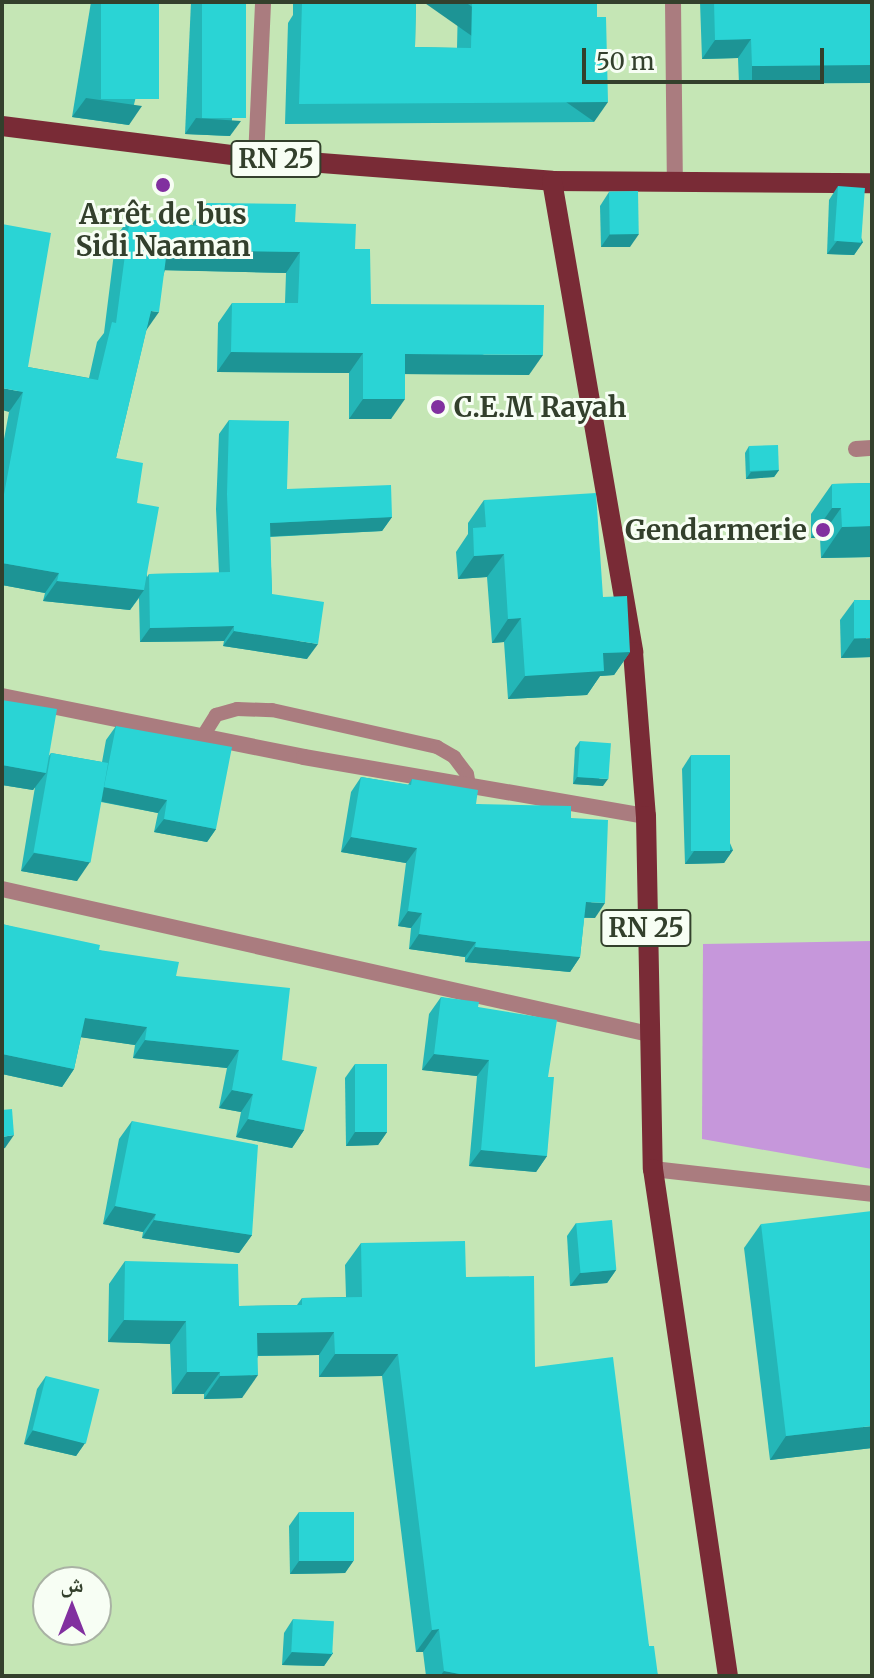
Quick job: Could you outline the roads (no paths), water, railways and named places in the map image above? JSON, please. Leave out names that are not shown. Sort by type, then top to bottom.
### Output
[{"type":"main road","name":"RN 25","points":[[2,126],[256,158],[552,181],[633,652],[646,816],[653,1169],[728,1676]]},
{"type":"main road","points":[[552,181],[872,183]]},
{"type":"street","points":[[256,158],[263,2]]},
{"type":"street","points":[[673,2],[675,183]]},
{"type":"street","points":[[2,696],[203,736],[646,816]]},
{"type":"street","points":[[2,889],[649,1034]]},
{"type":"street","points":[[653,1169],[872,1194]]},
{"type":"lane","points":[[203,736],[216,715],[237,709],[272,710],[437,747],[454,757],[467,774],[469,785]]},
{"type":"place","name":"Arrêt de bus Sidi Naaman","points":[[163,185]]},
{"type":"place","name":"C.E.M Rayah","points":[[438,407]]},
{"type":"place","name":"Gendarmerie","points":[[823,530]]}]
